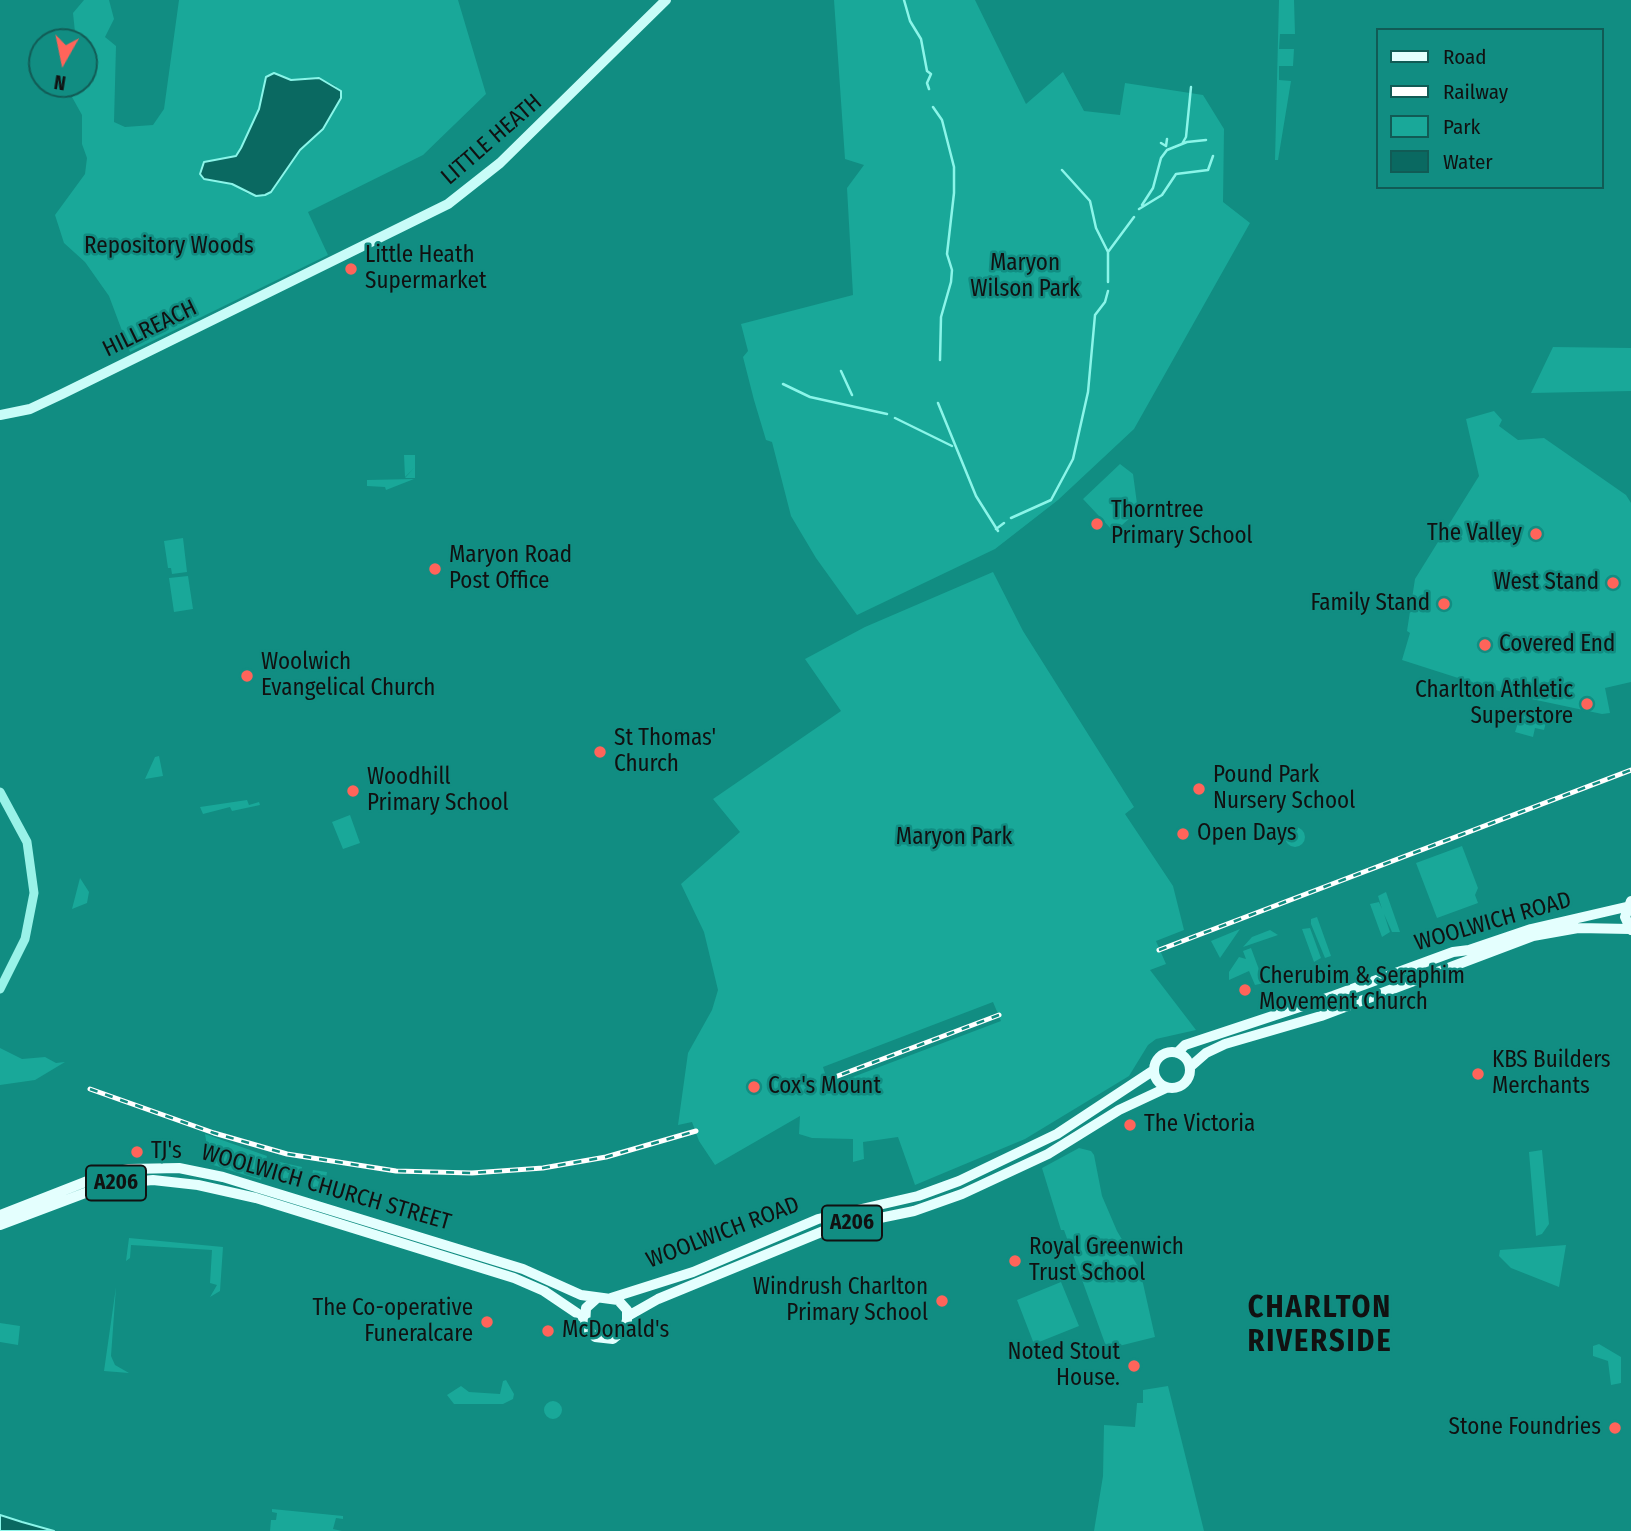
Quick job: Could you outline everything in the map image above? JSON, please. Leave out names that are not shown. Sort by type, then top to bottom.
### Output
[{"type":"main road","name":"LITTLE HEATH","points":[[314,269],[448,204],[472,187],[544,121],[666,0]]},
{"type":"main road","name":"HILLREACH","points":[[0,415],[30,409],[314,269]]},
{"type":"main road","name":"WOOLWICH ROAD","points":[[1177,1053],[1185,1045],[1333,996],[1453,952],[1469,950],[1531,929],[1628,904],[1625,918],[1630,929],[1578,928],[1533,936],[1332,1012],[1225,1044],[1206,1052],[1190,1067]]},
{"type":"main road","points":[[1177,1053],[1185,1058],[1190,1067],[1189,1076],[1183,1084],[1175,1088],[1166,1087],[1157,1080],[1154,1070],[1160,1056],[1177,1053]]},
{"type":"main road","name":"WOOLWICH ROAD","points":[[611,1298],[693,1272],[818,1219],[910,1198],[959,1181],[1057,1134],[1154,1070]]},
{"type":"main road","name":"WOOLWICH ROAD","points":[[628,1316],[658,1298],[831,1228],[915,1211],[962,1194],[1048,1154],[1119,1110],[1166,1087]]},
{"type":"main road","name":"WOOLWICH CHURCH STREET","points":[[0,1215],[108,1173],[157,1167],[189,1169],[523,1269],[581,1295],[611,1298]]},
{"type":"main road","name":"WOOLWICH CHURCH STREET","points":[[0,1226],[110,1184],[153,1181],[198,1185],[256,1198],[514,1278],[544,1291],[584,1318],[589,1332],[607,1340],[624,1330],[628,1316]]},
{"type":"main road","points":[[584,1318],[589,1304],[597,1298]]},
{"type":"main road","points":[[611,1298],[622,1303],[628,1316]]},
{"type":"street","points":[[0,792],[27,842],[34,893],[25,939],[0,989]]},
{"type":"green space","name":"Repository Woods","points":[[84,0],[109,0],[114,19],[105,37],[116,46],[114,122],[125,127],[153,125],[164,109],[179,0],[458,0],[486,94],[423,155],[308,212],[328,255],[130,352],[109,296],[85,262],[64,243],[55,215],[85,174],[87,158],[82,144],[82,115],[73,98],[98,98],[98,28],[75,28],[73,13]],"holes":[[[274,73],[291,80],[319,78],[336,86],[323,129],[300,150],[271,192],[248,194],[232,184],[213,181],[218,159],[236,156],[241,148],[259,109],[266,77]]]},
{"type":"green space","name":"Maryon Wilson Park","points":[[834,0],[975,0],[1026,104],[1063,72],[1084,111],[1120,115],[1125,83],[1203,95],[1224,129],[1223,202],[1250,223],[1134,429],[1058,500],[995,549],[857,615],[816,558],[791,516],[772,442],[766,440],[754,400],[743,357],[748,351],[741,324],[853,295],[847,188],[864,165],[845,159]]},
{"type":"green space","points":[[1279,0],[1294,0],[1295,34],[1280,34],[1279,49],[1294,49],[1293,66],[1279,66],[1279,80],[1291,81],[1278,160],[1275,160]]},
{"type":"green space","points":[[1553,347],[1631,348],[1631,391],[1531,393]]},
{"type":"green space","name":"The Valley","points":[[1494,411],[1502,420],[1499,426],[1518,440],[1544,438],[1626,495],[1631,503],[1631,682],[1605,688],[1610,713],[1602,714],[1508,694],[1402,660],[1410,633],[1407,631],[1415,579],[1479,476],[1466,419]]},
{"type":"green space","points":[[404,455],[415,455],[415,478],[405,478],[414,468],[405,477]]},
{"type":"green space","points":[[1120,464],[1133,474],[1138,511],[1114,532],[1083,499]]},
{"type":"green space","points":[[414,479],[386,490],[385,487],[367,486],[367,480]]},
{"type":"green space","points":[[183,538],[187,572],[172,574],[171,568],[168,568],[164,541]]},
{"type":"green space","name":"Maryon Park","points":[[993,572],[1023,631],[1134,807],[1125,814],[1173,886],[1184,930],[1156,941],[1166,964],[1150,970],[1196,1030],[1156,1039],[1148,1045],[1129,1076],[1025,1139],[915,1185],[898,1137],[863,1142],[864,1159],[853,1162],[853,1139],[812,1138],[799,1134],[800,1116],[715,1165],[699,1141],[692,1122],[678,1125],[688,1053],[712,1010],[718,990],[704,932],[681,884],[740,832],[713,799],[841,711],[805,659],[865,627]],"holes":[[[993,1002],[1001,1021],[829,1086],[823,1067]]]},
{"type":"green space","points":[[188,576],[193,609],[174,612],[169,578]]},
{"type":"green space","points":[[1512,708],[1547,719],[1544,730],[1535,728],[1533,737],[1515,732],[1518,723],[1509,720]]},
{"type":"green space","points":[[159,756],[163,776],[145,779],[155,757]]},
{"type":"green space","points":[[247,800],[249,805],[259,802],[260,805],[232,811],[230,807],[203,814],[200,807]]},
{"type":"green space","points":[[350,815],[360,843],[343,849],[332,822]]},
{"type":"green space","points":[[1295,827],[1302,830],[1305,837],[1302,844],[1295,847],[1288,844],[1285,837],[1288,830]]},
{"type":"green space","points":[[1462,846],[1478,888],[1475,895],[1478,903],[1437,918],[1416,863]]},
{"type":"green space","points":[[80,878],[89,892],[87,903],[72,909]]},
{"type":"green space","points":[[1386,892],[1400,932],[1392,932],[1384,914],[1390,932],[1382,937],[1370,904],[1379,902],[1382,909],[1378,896]]},
{"type":"green space","points":[[1317,917],[1331,956],[1325,958],[1311,924],[1311,919]]},
{"type":"green space","points":[[1310,928],[1321,958],[1314,962],[1302,929]]},
{"type":"green space","points":[[1240,929],[1220,958],[1211,941]]},
{"type":"green space","points":[[1270,930],[1278,935],[1243,947],[1252,937]]},
{"type":"green space","points":[[1251,948],[1264,983],[1255,985],[1249,971],[1229,980],[1229,972],[1239,957],[1246,959],[1243,951]]},
{"type":"green space","points":[[0,1048],[22,1059],[45,1057],[56,1063],[65,1062],[35,1080],[0,1085]]},
{"type":"green space","points":[[205,1134],[267,1156],[261,1180],[210,1164]]},
{"type":"green space","points":[[1079,1148],[1091,1151],[1094,1155],[1102,1196],[1117,1231],[1140,1270],[1155,1337],[1107,1349],[1064,1230],[1061,1230],[1042,1168]]},
{"type":"green space","points":[[1542,1150],[1549,1224],[1542,1234],[1536,1236],[1529,1152]]},
{"type":"green space","points":[[271,1160],[302,1167],[298,1184],[267,1176]]},
{"type":"green space","points":[[313,1170],[327,1172],[324,1190],[310,1188]]},
{"type":"green space","points":[[129,1238],[223,1247],[220,1291],[210,1297],[217,1285],[210,1283],[212,1250],[131,1245],[130,1258],[126,1261]]},
{"type":"green space","points":[[1566,1245],[1559,1287],[1511,1268],[1499,1256],[1500,1250]]},
{"type":"green space","points":[[1061,1282],[1079,1326],[1034,1344],[1017,1300]]},
{"type":"green space","points":[[116,1287],[111,1356],[115,1365],[129,1373],[104,1371]]},
{"type":"green space","points":[[0,1323],[20,1326],[18,1345],[0,1342]]},
{"type":"green space","points":[[1599,1344],[1621,1357],[1621,1383],[1611,1385],[1608,1361],[1593,1356],[1593,1346]]},
{"type":"green space","points":[[506,1380],[514,1394],[513,1399],[503,1404],[454,1404],[447,1395],[461,1386],[469,1392],[500,1394],[503,1381]]},
{"type":"green space","points":[[1168,1386],[1204,1531],[1094,1531],[1103,1476],[1104,1425],[1135,1427],[1137,1403],[1143,1403],[1143,1390]]},
{"type":"green space","points":[[553,1401],[559,1404],[562,1410],[559,1416],[553,1419],[547,1416],[544,1410],[547,1404]]},
{"type":"green space","points":[[272,1509],[343,1516],[343,1519],[336,1518],[333,1529],[342,1531],[270,1531],[271,1520],[276,1520],[277,1513],[272,1512]]},
{"type":"water","points":[[274,73],[291,80],[319,78],[341,91],[341,98],[323,129],[300,150],[271,192],[265,195],[256,196],[232,184],[204,179],[200,174],[204,162],[236,156],[259,109],[266,77]]},
{"type":"water","points":[[0,1515],[22,1522],[54,1531],[0,1531]]},
{"type":"waterway","points":[[904,0],[910,21],[921,39],[927,71],[931,74],[927,83],[929,89]]},
{"type":"waterway","points":[[1182,144],[1186,137],[1191,87]]},
{"type":"waterway","points":[[933,107],[942,120],[954,167],[947,254],[952,270],[941,317],[940,360]]},
{"type":"waterway","points":[[1161,143],[1166,146],[1167,139]]},
{"type":"waterway","points":[[1142,205],[1153,188],[1161,158],[1167,150],[1187,142],[1206,140]]},
{"type":"waterway","points":[[1139,209],[1162,195],[1176,174],[1208,170],[1213,156]]},
{"type":"waterway","points":[[1062,170],[1090,201],[1096,228],[1108,252]]},
{"type":"waterway","points":[[1108,282],[1108,252],[1134,217]]},
{"type":"waterway","points":[[1011,518],[1051,500],[1073,459],[1088,392],[1095,315],[1105,302],[1108,291]]},
{"type":"waterway","points":[[841,371],[852,395]]},
{"type":"waterway","points":[[783,384],[810,397],[887,414]]},
{"type":"waterway","points":[[938,403],[976,496],[998,531]]},
{"type":"waterway","points":[[895,418],[952,446]]},
{"type":"waterway","points":[[996,529],[1004,523]]},
{"type":"railway","points":[[1159,950],[1631,770]]},
{"type":"railway","points":[[827,1080],[999,1015]]},
{"type":"railway","points":[[90,1089],[214,1133],[287,1154],[396,1171],[472,1173],[543,1168],[606,1157],[696,1131]]},
{"type":"place","name":"Little Heath Supermarket","points":[[351,269]]},
{"type":"place","name":"Thorntree Primary School","points":[[1097,524]]},
{"type":"place","name":"The Valley","points":[[1536,534]]},
{"type":"place","name":"Maryon Road Post Office","points":[[435,569]]},
{"type":"place","name":"West Stand","points":[[1613,583]]},
{"type":"place","name":"Family Stand","points":[[1444,604]]},
{"type":"place","name":"Covered End","points":[[1485,645]]},
{"type":"place","name":"Woolwich Evangelical Church","points":[[247,676]]},
{"type":"place","name":"Charlton Athletic Superstore","points":[[1587,704]]},
{"type":"place","name":"St Thomas' Church","points":[[600,752]]},
{"type":"place","name":"Pound Park Nursery School","points":[[1199,789]]},
{"type":"place","name":"Woodhill Primary School","points":[[353,791]]},
{"type":"place","name":"Open Days","points":[[1183,834]]},
{"type":"place","name":"Cherubim & Seraphim Movement Church","points":[[1245,990]]},
{"type":"place","name":"KBS Builders Merchants","points":[[1478,1074]]},
{"type":"place","name":"Cox's Mount","points":[[754,1087]]},
{"type":"place","name":"The Victoria","points":[[1130,1125]]},
{"type":"place","name":"TJ's","points":[[137,1152]]},
{"type":"place","name":"Royal Greenwich Trust School","points":[[1015,1261]]},
{"type":"place","name":"Windrush Charlton Primary School","points":[[942,1301]]},
{"type":"place","name":"The Co-operative Funeralcare","points":[[487,1322]]},
{"type":"place","name":"McDonald's","points":[[548,1331]]},
{"type":"place","name":"Noted Stout House.","points":[[1134,1366]]},
{"type":"place","name":"Stone Foundries","points":[[1615,1428]]},
{"type":"district","name":"CHARLTON RIVERSIDE","points":[[1320,1326]]}]
